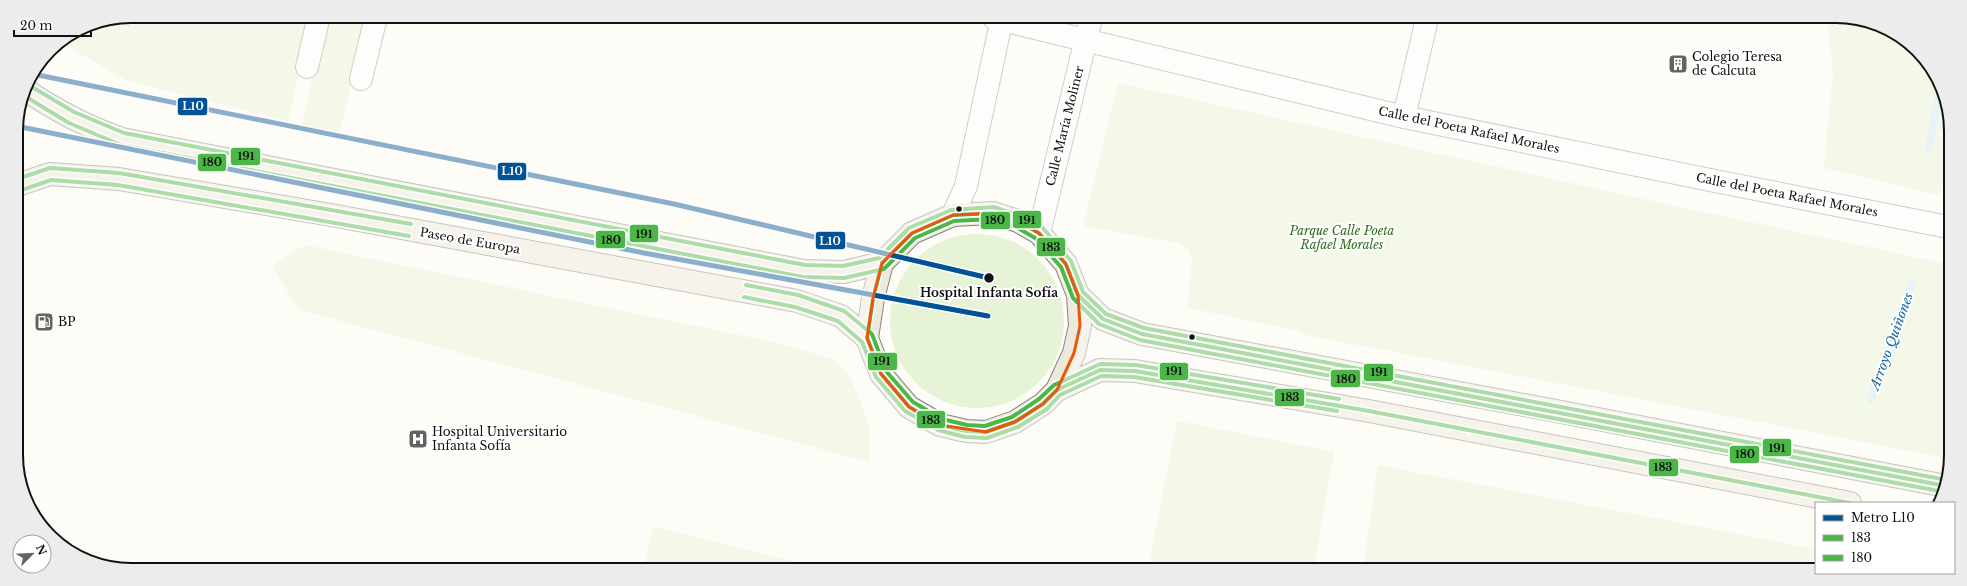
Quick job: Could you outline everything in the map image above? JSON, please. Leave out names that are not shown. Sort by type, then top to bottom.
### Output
[{"type":"main road","points":[[30,93],[48,105],[99,131],[122,139],[804,270],[844,272],[882,263]]},
{"type":"main road","name":"Paseo de Europa","points":[[23,183],[50,174],[119,179],[440,235],[796,301],[841,316],[867,338]]},
{"type":"main road","points":[[1057,390],[1074,353],[1080,326],[1078,295],[1066,264],[1039,233],[1018,221],[993,213],[953,215],[912,233],[882,263],[873,298],[867,338],[881,374],[909,408],[940,425],[966,431],[986,432],[1015,422],[1043,404],[1057,390],[1100,370],[1135,371],[1369,411],[1845,502]]},
{"type":"main road","points":[[1078,295],[1103,319],[1142,334],[1551,410],[1939,485]]},
{"type":"street","points":[[306,68],[317,23]]},
{"type":"street","points":[[361,78],[374,23]]},
{"type":"street","points":[[953,215],[966,186],[998,23]]},
{"type":"street","name":"Calle del Poeta Rafael Morales","points":[[1019,23],[1404,117],[1944,226]]},
{"type":"street","name":"Calle María Moliner","points":[[1039,233],[1090,23]]},
{"type":"street","points":[[1404,117],[1426,23]]},
{"type":"highlighted area","points":[[993,213],[1018,221],[1039,233],[1066,264],[1078,295],[1080,326],[1074,353],[1057,390],[1043,404],[1015,422],[986,432],[940,425],[909,407],[881,374],[867,338],[873,298],[882,263],[912,233],[953,215]]},
{"type":"green space","points":[[310,23],[288,121],[125,80],[66,45],[77,37],[90,31],[117,24]]},
{"type":"green space","points":[[325,23],[366,23],[339,135],[302,125]]},
{"type":"green space","points":[[1827,23],[1850,24],[1884,34],[1896,41],[1917,60],[1933,83],[1942,110],[1944,124],[1944,186],[1940,195],[1824,168],[1833,73]]},
{"type":"green space","name":"Parque Calle Poeta Rafael Morales","points":[[1118,83],[1684,208],[1944,263],[1944,457],[1310,336],[1294,330],[1189,308],[1188,303],[1192,257],[1188,249],[1178,243],[1083,226]]},
{"type":"green space","points":[[977,234],[994,236],[1010,241],[1032,254],[1044,266],[1053,280],[1060,296],[1064,321],[1062,338],[1057,354],[1044,376],[1032,388],[1018,397],[1002,404],[977,408],[960,406],[944,401],[922,388],[910,376],[901,362],[894,346],[890,321],[892,304],[897,288],[910,266],[922,254],[936,245],[952,238]]},
{"type":"green space","points":[[305,245],[782,344],[836,360],[850,377],[862,405],[869,428],[869,462],[299,310],[272,266]]},
{"type":"green space","points":[[1177,421],[1334,452],[1315,563],[1149,563]]},
{"type":"green space","points":[[1378,465],[1815,549],[1815,563],[1364,563]]},
{"type":"green space","points":[[653,526],[800,563],[645,563]]},
{"type":"waterway","name":"Arroyo Quiñones","points":[[1929,148],[1939,98]]},
{"type":"waterway","name":"Arroyo Quiñones","points":[[1871,399],[1912,284]]},
{"type":"metro line","name":"L10","points":[[39,75],[674,204],[989,278]]},
{"type":"metro line","name":"L10","points":[[23,127],[644,253],[988,316]]},
{"type":"transit line","name":"191","points":[[32,87],[74,112],[124,133],[805,265],[843,266],[879,258],[909,228],[951,210],[994,207],[1020,216],[1043,228],[1071,261],[1083,292],[1106,314],[1144,328],[1941,479]]},
{"type":"transit line","name":"180","points":[[28,98],[69,123],[121,145],[803,277],[844,278],[884,269],[915,238],[954,221],[992,219],[1016,227],[1035,238],[1061,267],[1073,298],[1099,324],[1140,340],[1938,491]]},
{"type":"transit line","name":"191","points":[[23,177],[50,168],[119,173],[411,224]]},
{"type":"transit line","name":"180","points":[[23,190],[51,180],[118,185],[409,236]]},
{"type":"transit line","name":"183","points":[[1845,502],[1369,411],[1135,371],[1100,370],[1057,390],[1043,404],[1015,422],[986,432],[966,431],[940,425],[909,407],[881,374],[867,338],[873,298],[882,263],[912,233],[953,215],[993,213],[1018,221],[1039,233],[1066,264],[1078,295],[1103,319],[1142,334],[1939,485]]},
{"type":"transit line","name":"191","points":[[746,285],[798,295],[844,311],[872,334],[886,371],[913,402],[942,419],[967,425],[985,426],[1012,417],[1039,399],[1054,385],[1100,364],[1136,365],[1339,399]]},
{"type":"transit line","name":"180","points":[[744,297],[795,307],[838,321],[862,342],[876,377],[905,411],[938,430],[965,437],[987,438],[1018,427],[1047,409],[1060,395],[1101,376],[1134,377],[1337,411]]},
{"type":"place","name":"Colegio Teresa de Calcuta","points":[[1678,64]]},
{"type":"place","name":"Hospital Infanta Sofía","points":[[989,278]]},
{"type":"place","name":"BP","points":[[44,322]]},
{"type":"place","name":"Hospital Universitario Infanta Sofía","points":[[418,439]]}]
